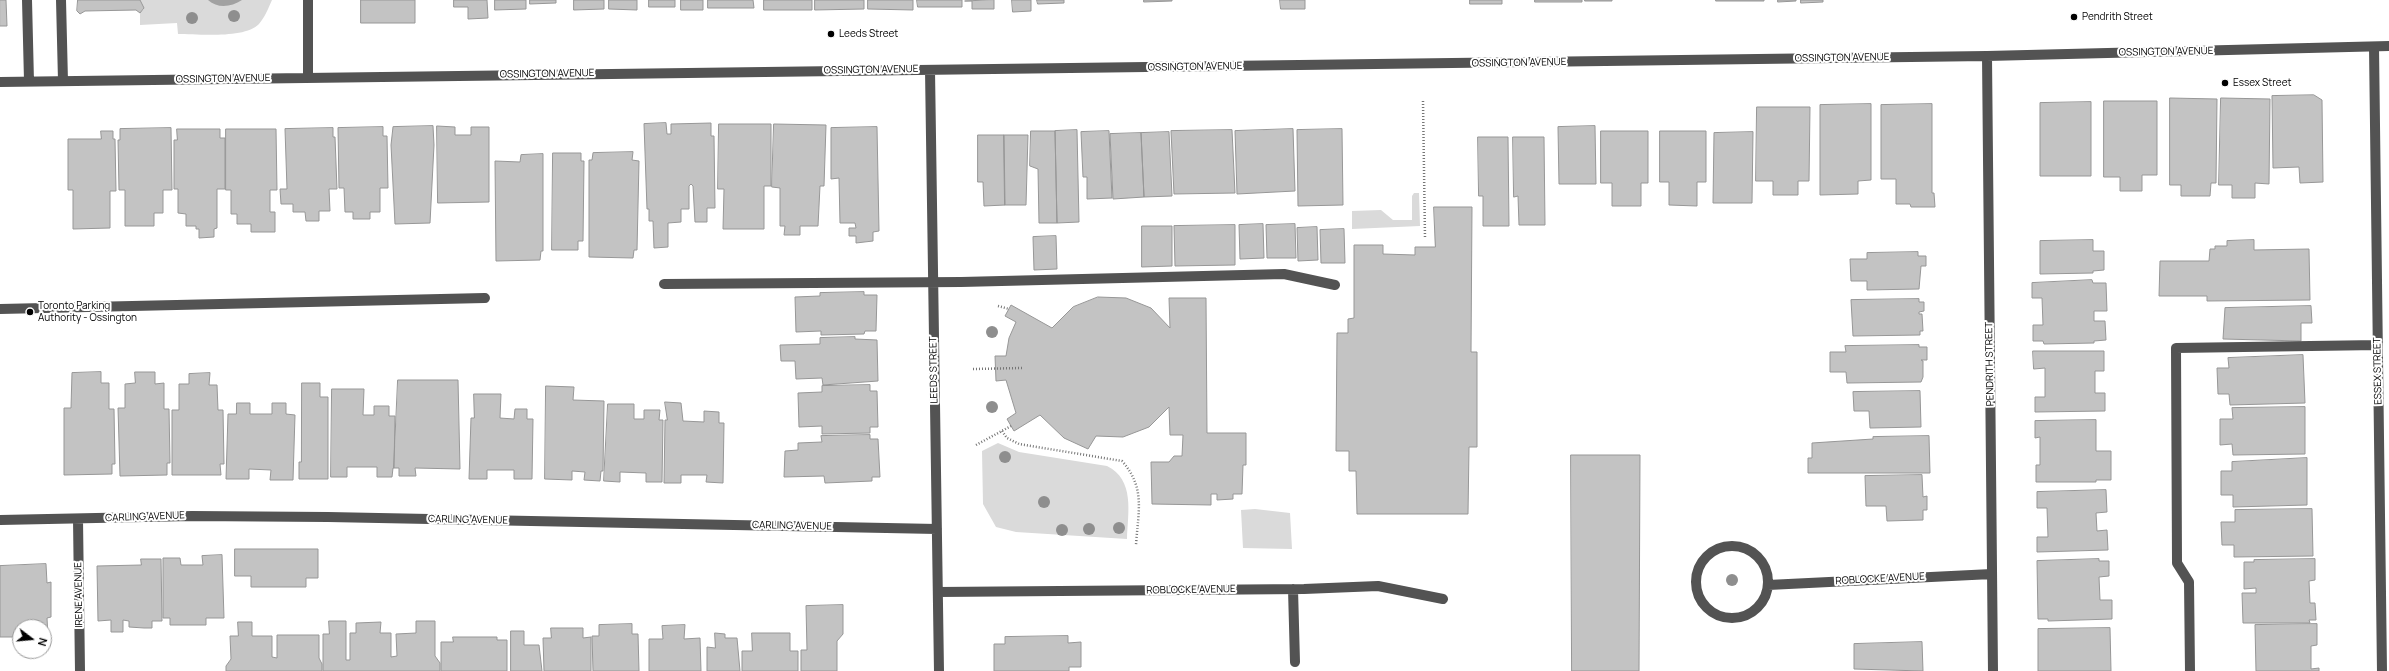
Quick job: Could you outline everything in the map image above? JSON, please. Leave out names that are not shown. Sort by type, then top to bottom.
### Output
[{"type":"street","points":[[27,0],[28,81]]},
{"type":"street","points":[[61,0],[63,81]]},
{"type":"street","points":[[308,0],[308,77]]},
{"type":"street","name":"ESSEX STREET","points":[[2374,46],[2382,671]]},
{"type":"street","name":"OSSINGTON AVENUE","points":[[0,82],[1987,56],[2389,46]]},
{"type":"street","name":"PENDRITH STREET","points":[[1987,56],[1993,671]]},
{"type":"street","name":"LEEDS STREET","points":[[930,70],[939,671]]},
{"type":"street","points":[[664,284],[933,282],[1284,274],[1335,285]]},
{"type":"street","points":[[0,309],[485,298]]},
{"type":"street","points":[[2190,671],[2189,582],[2177,563],[2176,348],[2378,345]]},
{"type":"street","name":"CARLING AVENUE","points":[[0,520],[192,516],[328,517],[937,529]]},
{"type":"street","name":"IRENE AVENUE","points":[[78,519],[80,671]]},
{"type":"street","points":[[1740,546],[1752,552],[1762,560],[1767,572],[1768,584],[1765,597],[1758,608],[1748,615],[1736,619],[1723,618],[1711,613],[1702,604],[1697,592],[1695,580],[1698,567],[1705,557],[1722,548],[1740,546]]},
{"type":"street","name":"ROBLOCKE AVENUE","points":[[1768,584],[1992,574]]},
{"type":"street","name":"ROBLOCKE AVENUE","points":[[938,592],[1293,589],[1378,586],[1443,599]]},
{"type":"street","points":[[1293,589],[1294,662]]},
{"type":"path","points":[[1423,101],[1425,238]]},
{"type":"path","points":[[974,368],[1022,368]]},
{"type":"path","points":[[976,446],[1011,426]]},
{"type":"path","points":[[1002,431],[1007,438],[1019,444],[1122,461],[1133,473],[1139,490],[1136,546]]},
{"type":"shaded area","points":[[140,0],[272,0],[259,24],[252,29],[232,34],[208,35],[178,34],[177,23],[140,25],[140,13],[144,9]]},
{"type":"shaded area","points":[[208,0],[242,0],[233,4],[220,6]]},
{"type":"shaded area","points":[[1414,193],[1419,193],[1420,226],[1352,229],[1352,211],[1381,210],[1393,220],[1412,220],[1412,196]]},
{"type":"shaded area","points":[[998,443],[1019,452],[1107,466],[1116,472],[1126,488],[1128,498],[1127,539],[1016,532],[996,527],[983,504],[982,451]]},
{"type":"shaded area","points":[[1255,509],[1290,513],[1292,549],[1243,548],[1241,510]]},
{"type":"building","points":[[0,0],[6,0],[7,26],[0,26]]},
{"type":"building","points":[[78,0],[140,0],[144,8],[140,13],[136,10],[85,11],[80,14],[77,11]]},
{"type":"building","points":[[361,0],[415,0],[415,23],[361,23]]},
{"type":"building","points":[[454,0],[487,0],[488,18],[468,19],[468,7],[454,7]]},
{"type":"building","points":[[495,0],[526,0],[526,9],[495,10]]},
{"type":"building","points":[[530,0],[556,0],[556,3],[530,4]]},
{"type":"building","points":[[574,0],[604,0],[604,9],[574,10]]},
{"type":"building","points":[[609,0],[637,0],[637,10],[609,9]]},
{"type":"building","points":[[649,0],[675,0],[675,7],[649,7]]},
{"type":"building","points":[[681,0],[703,0],[703,10],[681,10]]},
{"type":"building","points":[[708,0],[753,0],[754,8],[708,8]]},
{"type":"building","points":[[764,0],[812,0],[812,10],[764,10]]},
{"type":"building","points":[[815,0],[864,0],[864,9],[815,10]]},
{"type":"building","points":[[868,0],[913,0],[913,10],[868,9]]},
{"type":"building","points":[[917,0],[962,0],[962,7],[918,7]]},
{"type":"building","points":[[994,0],[994,9],[972,9],[972,1],[965,1]]},
{"type":"building","points":[[1012,0],[1031,0],[1031,11],[1013,12]]},
{"type":"building","points":[[1037,0],[1064,0],[1064,3],[1038,4]]},
{"type":"building","points":[[1144,0],[1172,0],[1172,1],[1144,2]]},
{"type":"building","points":[[1280,0],[1305,0],[1305,9],[1281,9]]},
{"type":"building","points":[[1470,0],[1502,0],[1502,4],[1470,4]]},
{"type":"building","points":[[1535,0],[1582,0],[1582,2],[1535,2]]},
{"type":"building","points":[[1612,0],[1612,1],[1585,1]]},
{"type":"building","points":[[1764,0],[1764,1],[1716,1]]},
{"type":"building","points":[[1778,0],[1796,0],[1796,1],[1778,2]]},
{"type":"building","points":[[1801,0],[1823,0],[1823,2],[1801,3]]},
{"type":"building","points":[[2314,95],[2322,100],[2323,182],[2300,183],[2299,167],[2273,168],[2272,96]]},
{"type":"building","points":[[2170,98],[2217,99],[2216,183],[2211,183],[2210,196],[2181,196],[2181,185],[2170,185]]},
{"type":"building","points":[[2221,98],[2270,99],[2269,184],[2255,183],[2255,198],[2232,198],[2232,185],[2219,185]]},
{"type":"building","points":[[2104,101],[2157,101],[2157,175],[2142,175],[2142,191],[2120,191],[2120,177],[2104,177]]},
{"type":"building","points":[[2091,102],[2091,176],[2040,176],[2040,103]]},
{"type":"building","points":[[1871,104],[1871,180],[1858,181],[1858,194],[1820,195],[1820,105]]},
{"type":"building","points":[[1932,104],[1932,193],[1934,193],[1935,207],[1911,207],[1910,204],[1896,204],[1896,179],[1881,179],[1881,105]]},
{"type":"building","points":[[1757,107],[1810,107],[1809,181],[1798,181],[1798,195],[1773,195],[1773,181],[1756,181]]},
{"type":"building","points":[[666,123],[667,134],[671,134],[671,124],[711,123],[711,136],[714,136],[715,208],[707,208],[707,222],[695,222],[693,186],[691,184],[689,186],[689,209],[681,209],[681,222],[668,223],[668,247],[654,248],[653,221],[649,221],[649,209],[647,209],[644,124]]},
{"type":"building","points":[[719,124],[771,124],[771,186],[764,186],[764,229],[723,229],[724,189],[718,189]]},
{"type":"building","points":[[774,124],[826,125],[824,186],[820,186],[818,226],[800,226],[800,235],[784,235],[785,226],[780,226],[780,188],[772,187]]},
{"type":"building","points":[[433,126],[434,145],[430,223],[395,224],[391,145],[393,127]]},
{"type":"building","points":[[437,126],[455,127],[455,135],[471,135],[471,127],[489,127],[489,202],[438,203]]},
{"type":"building","points":[[1595,126],[1596,184],[1559,184],[1558,127]]},
{"type":"building","points":[[383,127],[383,136],[387,136],[388,188],[380,188],[380,212],[370,212],[370,219],[353,219],[353,212],[345,212],[344,188],[339,188],[338,128]]},
{"type":"building","points":[[877,127],[879,231],[873,232],[873,241],[856,243],[856,236],[849,236],[849,228],[856,228],[855,223],[840,223],[839,178],[831,179],[831,128]]},
{"type":"building","points":[[171,128],[172,190],[163,190],[163,213],[154,213],[154,226],[125,226],[125,190],[119,190],[118,140],[120,140],[120,129]]},
{"type":"building","points":[[333,128],[333,137],[335,137],[337,189],[329,189],[330,211],[319,211],[319,221],[306,221],[305,212],[293,212],[293,204],[281,204],[280,189],[287,189],[285,129]]},
{"type":"building","points":[[177,129],[220,129],[220,138],[225,138],[225,189],[217,189],[217,228],[214,229],[214,237],[199,238],[199,229],[196,229],[196,226],[186,226],[186,214],[178,213],[178,189],[174,189],[174,140],[177,140]]},
{"type":"building","points":[[226,129],[276,129],[277,190],[270,190],[270,212],[275,212],[275,232],[251,232],[251,224],[237,224],[237,214],[231,214],[231,190],[226,190]]},
{"type":"building","points":[[1293,129],[1295,191],[1237,194],[1235,131]]},
{"type":"building","points":[[1342,129],[1343,205],[1298,206],[1297,130]]},
{"type":"building","points":[[1077,130],[1079,222],[1057,223],[1055,131]]},
{"type":"building","points":[[1232,130],[1235,193],[1174,194],[1171,131]]},
{"type":"building","points":[[101,131],[113,131],[113,139],[115,139],[116,191],[110,191],[110,228],[73,229],[73,190],[68,190],[68,139],[101,139]]},
{"type":"building","points":[[1031,131],[1055,131],[1057,223],[1039,223],[1038,169],[1030,166]]},
{"type":"building","points":[[1109,131],[1112,198],[1087,199],[1087,177],[1083,177],[1081,132]]},
{"type":"building","points":[[1601,131],[1648,131],[1648,183],[1641,183],[1641,206],[1612,206],[1612,183],[1601,183]]},
{"type":"building","points":[[1660,131],[1706,131],[1706,182],[1697,182],[1697,206],[1669,205],[1669,182],[1660,182]]},
{"type":"building","points":[[1169,132],[1172,196],[1144,197],[1141,133]]},
{"type":"building","points":[[1753,132],[1752,203],[1713,203],[1714,133]]},
{"type":"building","points":[[1141,133],[1144,197],[1113,199],[1110,134]]},
{"type":"building","points":[[978,135],[1004,135],[1005,205],[984,206],[983,182],[978,182]]},
{"type":"building","points":[[1004,135],[1028,135],[1026,205],[1005,205]]},
{"type":"building","points":[[1478,137],[1508,137],[1509,226],[1483,226],[1483,196],[1479,196]]},
{"type":"building","points":[[1513,137],[1544,137],[1545,225],[1519,225],[1518,196],[1514,197]]},
{"type":"building","points":[[633,152],[632,160],[639,161],[637,250],[634,250],[633,258],[589,257],[589,160],[592,160],[593,153]]},
{"type":"building","points":[[553,153],[581,153],[581,161],[584,161],[583,241],[578,241],[578,250],[552,250]]},
{"type":"building","points":[[543,154],[543,251],[541,251],[540,260],[496,261],[495,161],[520,162],[521,155]]},
{"type":"building","points":[[1434,207],[1472,207],[1471,352],[1477,352],[1477,447],[1469,447],[1468,514],[1357,514],[1356,471],[1349,471],[1349,451],[1336,451],[1337,333],[1348,333],[1348,319],[1354,318],[1354,245],[1383,245],[1383,254],[1415,255],[1415,247],[1435,247]]},
{"type":"building","points":[[1263,224],[1264,258],[1240,259],[1239,225]]},
{"type":"building","points":[[1295,224],[1296,258],[1267,258],[1266,225]]},
{"type":"building","points":[[1235,225],[1235,265],[1175,266],[1174,226]]},
{"type":"building","points":[[1142,226],[1172,226],[1172,266],[1142,267]]},
{"type":"building","points":[[1317,227],[1318,260],[1298,261],[1297,228]]},
{"type":"building","points":[[1344,229],[1345,263],[1321,263],[1320,230]]},
{"type":"building","points":[[1056,236],[1057,269],[1034,270],[1033,237]]},
{"type":"building","points":[[2093,240],[2093,251],[2104,251],[2104,270],[2093,271],[2093,273],[2040,274],[2040,241]]},
{"type":"building","points":[[2254,240],[2254,250],[2309,249],[2310,300],[2207,301],[2207,296],[2159,296],[2160,261],[2209,261],[2210,249],[2215,249],[2215,246],[2227,246],[2227,241]]},
{"type":"building","points":[[1918,252],[1918,256],[1926,256],[1926,266],[1921,266],[1919,289],[1867,290],[1867,281],[1851,281],[1850,259],[1867,259],[1867,253]]},
{"type":"building","points":[[2092,280],[2093,283],[2106,283],[2107,311],[2094,311],[2094,321],[2105,321],[2106,340],[2094,341],[2094,343],[2044,344],[2043,341],[2033,341],[2033,325],[2043,325],[2042,298],[2032,298],[2032,283]]},
{"type":"building","points":[[864,292],[864,295],[877,295],[876,331],[865,331],[864,334],[821,335],[821,331],[796,332],[795,297],[820,296],[820,293]]},
{"type":"building","points":[[1098,297],[1126,298],[1151,308],[1170,328],[1169,298],[1206,298],[1207,433],[1246,433],[1246,465],[1243,465],[1242,494],[1233,494],[1233,499],[1217,500],[1217,494],[1211,494],[1211,505],[1152,504],[1151,462],[1169,462],[1174,456],[1182,456],[1183,435],[1170,435],[1169,407],[1149,427],[1123,437],[1096,436],[1088,449],[1064,438],[1040,415],[1014,431],[1007,419],[1016,413],[1006,380],[996,381],[995,356],[1006,356],[1009,338],[1016,322],[1005,316],[1011,305],[1052,328],[1073,307]]},
{"type":"building","points":[[1919,299],[1919,302],[1924,302],[1924,311],[1919,312],[1919,314],[1922,314],[1923,331],[1920,331],[1920,335],[1853,336],[1851,300]]},
{"type":"building","points":[[2311,306],[2312,323],[2301,323],[2301,341],[2223,339],[2225,308]]},
{"type":"building","points":[[855,337],[855,339],[877,340],[878,381],[823,385],[822,378],[796,379],[795,361],[781,361],[780,345],[820,344],[820,338]]},
{"type":"building","points":[[1919,345],[1919,347],[1927,347],[1927,360],[1921,360],[1923,361],[1923,377],[1921,382],[1847,383],[1846,372],[1830,372],[1830,352],[1846,352],[1845,346]]},
{"type":"building","points":[[2033,351],[2104,351],[2104,371],[2095,371],[2095,393],[2105,393],[2105,411],[2035,412],[2035,397],[2045,397],[2045,368],[2034,369]]},
{"type":"building","points":[[2303,355],[2305,403],[2230,405],[2229,394],[2218,394],[2217,368],[2229,368],[2228,358]]},
{"type":"building","points":[[101,372],[101,383],[109,383],[109,409],[114,409],[115,464],[112,464],[112,474],[64,475],[64,408],[71,408],[72,373]]},
{"type":"building","points":[[135,372],[155,372],[155,384],[164,383],[164,409],[169,409],[170,463],[167,463],[167,475],[120,476],[118,408],[125,408],[125,384],[135,383]]},
{"type":"building","points":[[210,373],[209,385],[217,385],[218,410],[223,410],[224,464],[220,464],[221,475],[172,475],[172,410],[179,410],[179,384],[189,384],[189,374]]},
{"type":"building","points":[[398,380],[458,380],[460,469],[415,468],[416,476],[399,476],[399,468],[394,468]]},
{"type":"building","points":[[302,383],[320,383],[320,397],[328,397],[328,479],[299,479],[299,462],[301,462]]},
{"type":"building","points":[[870,385],[870,391],[877,391],[878,427],[870,427],[870,433],[822,434],[822,426],[799,427],[798,393],[822,392],[822,386]]},
{"type":"building","points":[[546,386],[574,387],[573,400],[604,401],[603,471],[601,471],[600,481],[584,480],[585,472],[572,471],[572,480],[545,479]]},
{"type":"building","points":[[332,389],[364,389],[363,415],[374,415],[374,406],[389,406],[389,416],[395,416],[394,468],[392,477],[377,477],[377,467],[347,467],[347,477],[331,477]]},
{"type":"building","points":[[1920,391],[1921,427],[1870,428],[1869,411],[1854,411],[1853,392]]},
{"type":"building","points":[[474,394],[501,394],[500,418],[514,419],[515,409],[527,409],[527,419],[533,419],[532,479],[514,479],[514,470],[487,470],[487,479],[469,479],[471,418],[474,418]]},
{"type":"building","points":[[665,402],[681,403],[683,421],[704,422],[704,411],[719,412],[719,423],[724,423],[723,483],[706,482],[707,475],[681,475],[681,483],[664,483],[665,420],[667,420]]},
{"type":"building","points":[[237,403],[250,403],[250,414],[272,414],[272,403],[286,403],[286,414],[295,415],[293,480],[270,480],[271,470],[249,469],[249,479],[226,479],[228,414],[236,414]]},
{"type":"building","points":[[608,404],[634,404],[634,419],[644,419],[644,410],[660,410],[659,420],[663,420],[662,482],[646,482],[646,473],[620,472],[620,482],[604,481]]},
{"type":"building","points":[[2305,407],[2305,454],[2233,455],[2232,444],[2220,445],[2220,419],[2233,419],[2232,408]]},
{"type":"building","points":[[2096,420],[2096,451],[2111,451],[2111,480],[2096,480],[2096,482],[2036,482],[2036,465],[2040,465],[2040,437],[2035,438],[2035,421]]},
{"type":"building","points":[[870,435],[870,439],[878,439],[880,477],[872,477],[872,481],[825,483],[824,476],[784,477],[785,451],[798,450],[798,443],[822,442],[821,436]]},
{"type":"building","points":[[1929,436],[1930,473],[1808,473],[1808,458],[1812,458],[1812,443],[1873,439],[1873,437]]},
{"type":"building","points":[[1571,455],[1640,455],[1639,671],[1572,671]]},
{"type":"building","points":[[2307,458],[2307,505],[2233,507],[2233,495],[2221,495],[2221,471],[2232,471],[2232,462]]},
{"type":"building","points":[[1922,475],[1923,497],[1927,496],[1927,510],[1923,510],[1923,520],[1887,521],[1886,506],[1866,506],[1865,476]]},
{"type":"building","points":[[2106,490],[2107,512],[2096,513],[2097,531],[2107,530],[2108,550],[2037,552],[2037,537],[2048,537],[2047,508],[2037,508],[2037,492]]},
{"type":"building","points":[[2312,509],[2313,556],[2234,557],[2234,545],[2222,545],[2221,522],[2235,522],[2235,510]]},
{"type":"building","points":[[235,549],[318,549],[318,578],[306,578],[306,587],[251,587],[251,576],[235,576]]},
{"type":"building","points":[[222,555],[224,618],[206,618],[206,625],[170,625],[170,618],[163,618],[163,558],[180,558],[181,565],[203,565],[202,556]]},
{"type":"building","points":[[141,559],[161,559],[162,621],[152,621],[152,628],[144,628],[129,627],[129,621],[123,620],[123,632],[111,632],[111,620],[98,621],[97,566],[141,565]]},
{"type":"building","points":[[2099,559],[2099,561],[2109,561],[2109,576],[2099,577],[2100,600],[2112,600],[2112,619],[2048,621],[2048,619],[2038,619],[2037,561]]},
{"type":"building","points":[[2315,559],[2315,580],[2309,581],[2310,603],[2315,603],[2316,620],[2309,620],[2310,623],[2243,623],[2242,593],[2256,593],[2256,588],[2244,589],[2244,562],[2254,562],[2254,560]]},
{"type":"building","points":[[46,564],[47,583],[51,582],[51,617],[47,619],[12,619],[12,637],[0,637],[0,566]]},
{"type":"building","points":[[843,605],[843,634],[837,641],[837,671],[801,671],[801,650],[807,650],[806,606]]},
{"type":"building","points":[[329,621],[346,621],[346,660],[350,660],[350,633],[356,633],[356,623],[381,622],[380,633],[391,633],[391,657],[397,656],[396,634],[416,633],[416,621],[435,621],[435,656],[440,663],[440,671],[323,671],[323,634],[329,634]]},
{"type":"building","points":[[238,622],[252,622],[252,636],[272,636],[272,657],[277,658],[277,635],[319,635],[319,658],[322,664],[322,671],[226,671],[226,666],[231,659],[230,636],[238,636]]},
{"type":"building","points":[[632,624],[632,634],[638,634],[639,671],[593,671],[592,636],[599,636],[599,625]]},
{"type":"building","points":[[2317,624],[2317,645],[2311,646],[2311,669],[2319,668],[2319,671],[2256,671],[2255,625]]},
{"type":"building","points":[[685,625],[684,639],[700,638],[701,671],[649,671],[649,639],[663,639],[662,626]]},
{"type":"building","points":[[551,628],[583,628],[583,638],[591,637],[591,671],[544,671],[543,638],[551,638]]},
{"type":"building","points":[[2110,628],[2111,671],[2038,671],[2038,629]]},
{"type":"building","points":[[511,631],[524,631],[524,645],[539,645],[542,671],[511,671]]},
{"type":"building","points":[[715,633],[725,634],[725,638],[737,638],[740,671],[707,671],[707,647],[715,648]]},
{"type":"building","points":[[752,633],[790,633],[790,651],[798,651],[798,671],[742,671],[742,651],[752,651]]},
{"type":"building","points":[[1068,636],[1068,643],[1081,642],[1081,667],[1069,667],[1069,671],[994,671],[994,644],[1005,644],[1005,637]]},
{"type":"building","points":[[453,637],[497,637],[497,640],[507,640],[507,671],[441,671],[441,642],[453,642]]},
{"type":"building","points":[[1922,642],[1923,671],[1854,669],[1854,644]]},
{"type":"place","name":"Pendrith Street","points":[[2074,17]]},
{"type":"place","name":"Leeds Street","points":[[831,34]]},
{"type":"place","name":"Essex Street","points":[[2225,83]]},
{"type":"place","name":"Toronto Parking Authority - Ossington","points":[[30,312]]}]
